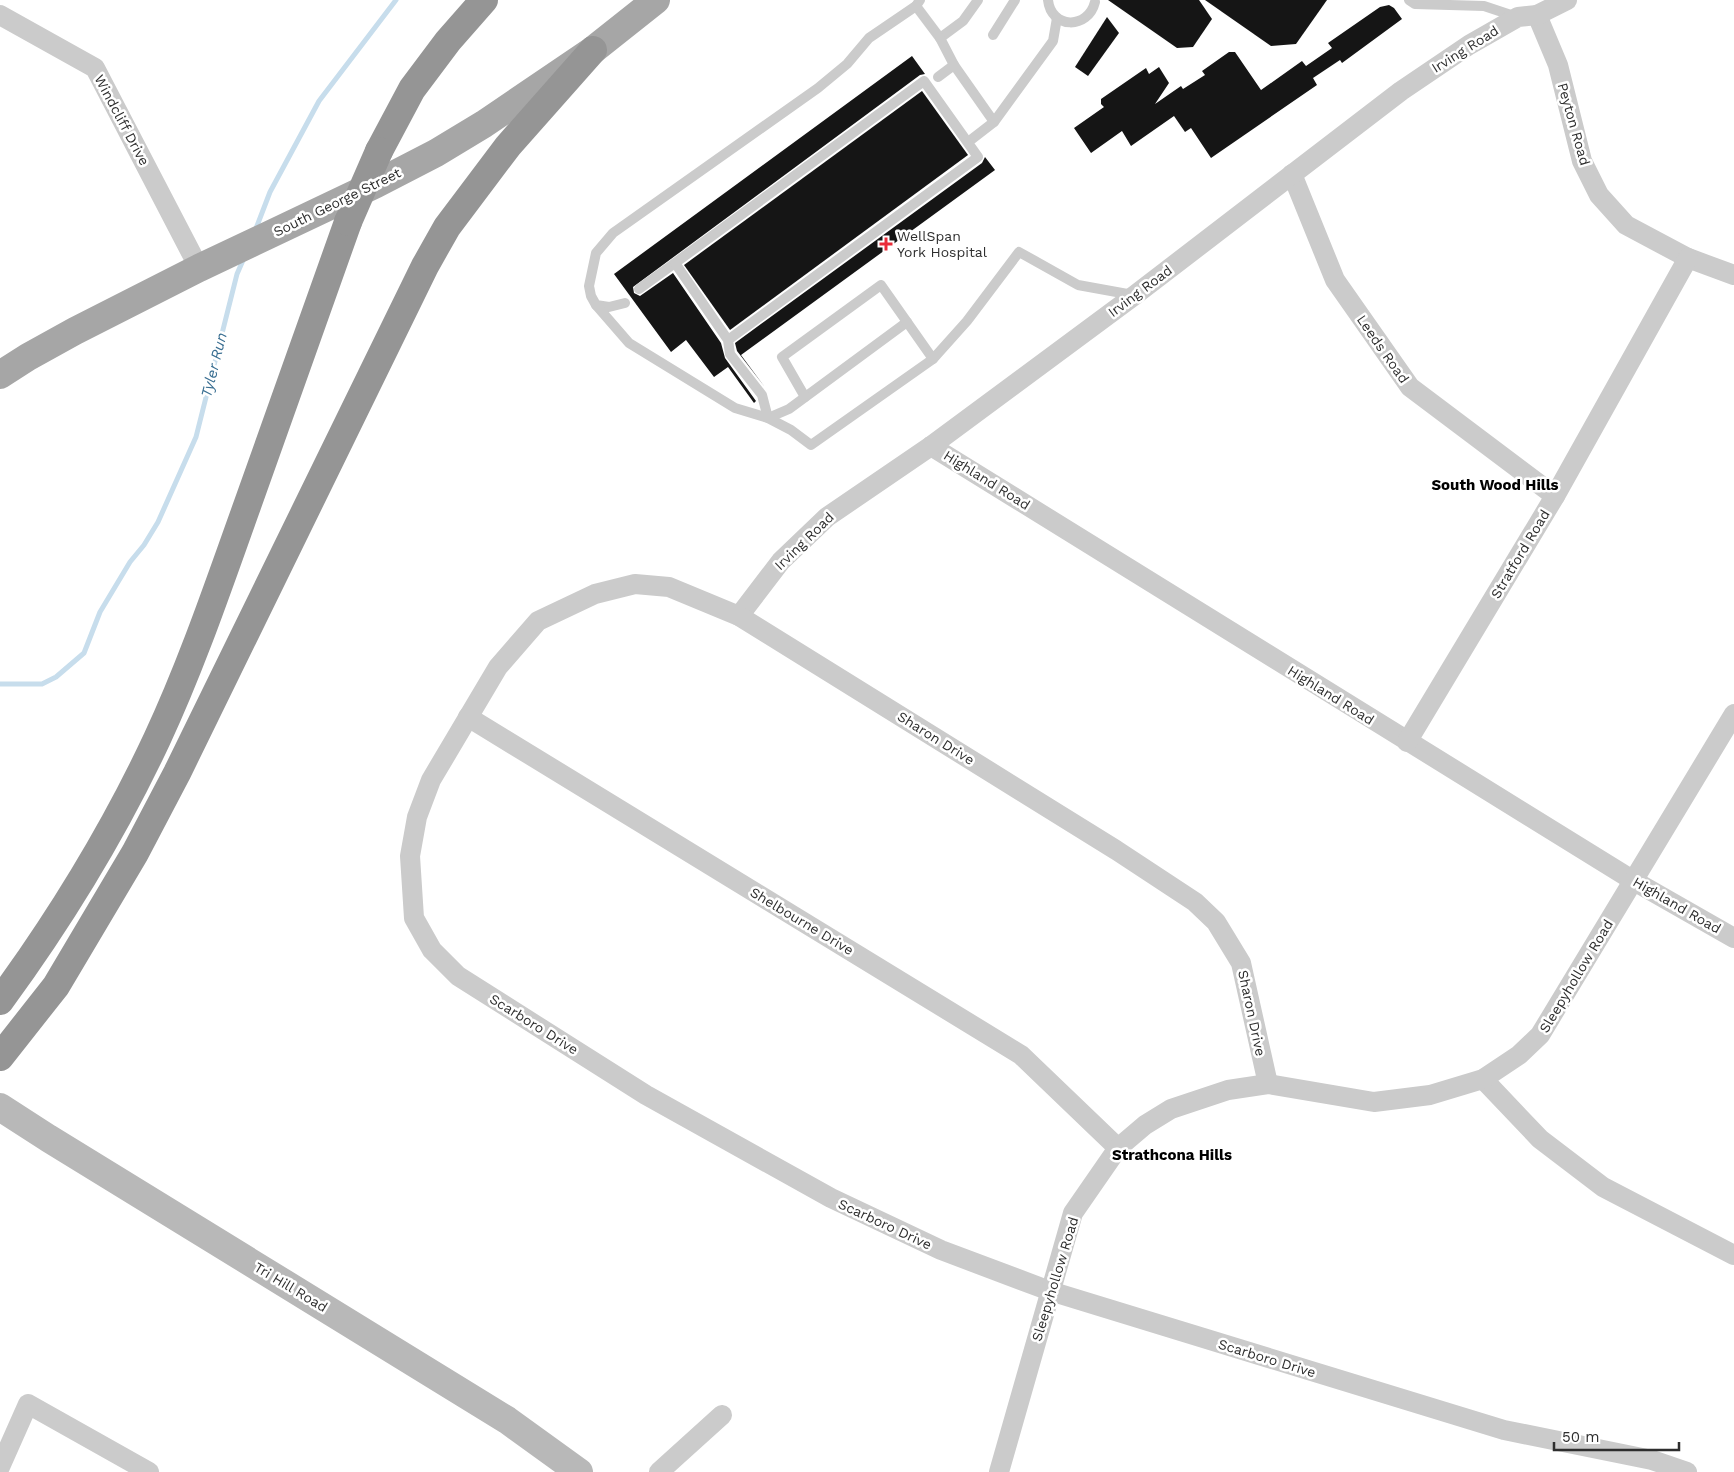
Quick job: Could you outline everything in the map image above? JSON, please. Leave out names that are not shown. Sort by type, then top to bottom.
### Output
[{"type":"highway","points":[[0,1001],[70,898],[117,819],[157,738],[192,655],[224,570],[348,222],[379,151],[412,90],[448,41],[484,0]]},
{"type":"highway","points":[[5,1051],[56,986],[139,844],[177,774],[420,274],[442,235],[508,146],[593,50]]},
{"type":"main road","name":"South George Street","points":[[0,375],[28,357],[199,268],[376,184],[436,153],[484,124],[593,50],[656,0]]},
{"type":"street","name":"Irving Road","points":[[739,616],[781,561],[827,517],[931,446],[1135,295],[1401,92],[1469,45],[1527,16],[1566,0]]},
{"type":"street","name":"Windcliff Drive","points":[[0,15],[95,68],[199,268]]},
{"type":"street","name":"Peyton Road","points":[[1527,16],[1558,65],[1582,161],[1599,195],[1626,225],[1688,258],[1734,275]]},
{"type":"street","name":"Leeds Road","points":[[1292,174],[1335,280],[1410,387],[1555,496]]},
{"type":"street","name":"Stratford Road","points":[[1407,742],[1555,496],[1688,258]]},
{"type":"street","name":"Highland Road","points":[[931,446],[1407,742],[1634,881],[1734,938]]},
{"type":"street","name":"Sharon Drive","points":[[498,667],[538,621],[595,594],[634,584],[669,587],[739,616],[1116,850],[1195,902],[1216,922],[1241,963],[1268,1084]]},
{"type":"street","name":"Scarboro Drive","points":[[498,667],[431,780],[417,817],[410,856],[414,918],[432,950],[458,976],[646,1096],[831,1198],[941,1250],[1050,1292],[1504,1430],[1652,1460],[1687,1472]]},
{"type":"street","name":"Sleepyhollow Road","points":[[999,1472],[1073,1213],[1118,1148],[1145,1125],[1171,1109],[1228,1090],[1268,1084],[1374,1102],[1430,1095],[1483,1079],[1520,1055],[1540,1035],[1734,714]]},
{"type":"street","name":"Shelbourne Drive","points":[[468,717],[1021,1055],[1118,1148]]},
{"type":"street","points":[[1483,1079],[1540,1139],[1603,1187],[1734,1255]]},
{"type":"street","name":"Tri Hill Road","points":[[0,1107],[507,1420],[579,1472]]},
{"type":"street","points":[[0,1467],[28,1404],[149,1472]]},
{"type":"street","points":[[659,1472],[722,1415]]},
{"type":"lane","points":[[940,38],[963,21],[978,0]]},
{"type":"lane","points":[[992,35],[1015,0]]},
{"type":"lane","points":[[1048,0],[1052,12],[1057,18],[1064,22],[1072,23],[1087,17],[1092,11],[1095,2]]},
{"type":"lane","points":[[1409,0],[1415,4],[1484,6],[1527,16]]},
{"type":"lane","points":[[994,122],[954,65],[918,3],[869,38],[847,64],[818,88],[613,233],[596,253],[589,286],[591,296],[596,305],[629,343],[735,408],[768,418],[791,430],[811,445],[934,359],[967,321],[1019,252],[1078,285],[1135,295]]},
{"type":"lane","points":[[972,139],[994,122],[1053,41],[1057,18]]},
{"type":"lane","points":[[938,77],[954,65]]},
{"type":"lane","points":[[639,289],[924,81],[978,157],[728,340]]},
{"type":"lane","points":[[675,263],[728,340],[730,354],[762,395],[768,418]]},
{"type":"lane","points":[[805,397],[782,357],[881,285],[934,359]]},
{"type":"lane","points":[[596,305],[610,308],[626,303]]},
{"type":"lane","points":[[768,418],[789,409],[907,322]]},
{"type":"building","points":[[1108,0],[1199,0],[1212,19],[1193,47],[1177,48]]},
{"type":"building","points":[[1205,0],[1327,0],[1296,44],[1271,46]]},
{"type":"building","points":[[1389,5],[1394,8],[1402,19],[1342,63],[1340,60],[1313,78],[1317,85],[1211,158],[1191,128],[1185,132],[1174,116],[1131,146],[1122,131],[1091,153],[1074,128],[1104,107],[1101,104],[1101,99],[1146,68],[1149,74],[1159,67],[1169,83],[1155,104],[1181,86],[1183,89],[1205,75],[1202,71],[1229,52],[1235,52],[1261,90],[1302,61],[1306,66],[1332,48],[1328,43],[1380,7]]},
{"type":"building","points":[[1107,17],[1119,33],[1088,76],[1075,67]]},
{"type":"building","points":[[912,56],[925,74],[920,75],[633,287],[634,293],[640,296],[673,273],[721,343],[725,358],[756,401],[754,403],[728,367],[714,377],[686,340],[671,352],[614,274]]},
{"type":"building","points":[[922,91],[968,155],[730,330],[684,265]]},
{"type":"building","points":[[985,157],[995,170],[741,355],[764,386],[737,351],[735,343],[982,163]]},
{"type":"waterway","name":"Tyler Run","points":[[255,231],[270,192],[319,101],[396,0]]},
{"type":"waterway","name":"Tyler Run","points":[[0,684],[42,684],[56,677],[84,653],[100,612],[130,562],[144,545],[158,522],[196,437],[237,274],[244,258]]},
{"type":"place","name":"WellSpan York Hospital","points":[[886,244]]},
{"type":"district","name":"South Wood Hills","points":[[1495,485]]},
{"type":"district","name":"Strathcona Hills","points":[[1172,1155]]}]
